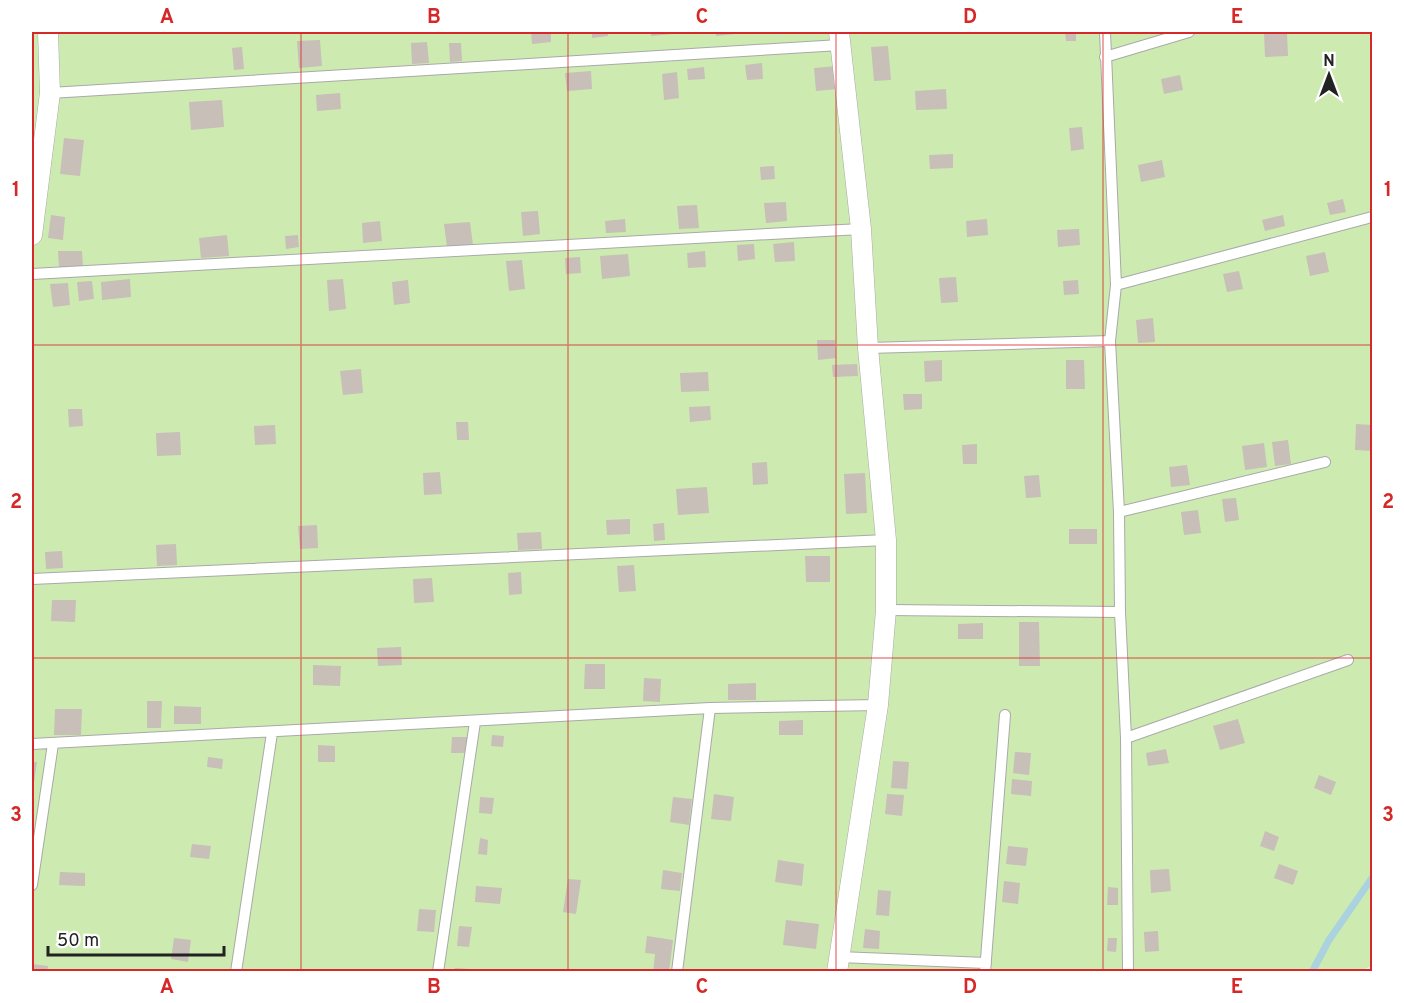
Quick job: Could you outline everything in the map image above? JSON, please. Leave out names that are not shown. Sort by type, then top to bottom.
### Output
[{"type":"street","points":[[32,235],[50,93],[48,32]]},
{"type":"street","points":[[838,964],[878,705],[886,610],[886,540],[868,348],[861,229],[839,38]]},
{"type":"lane","points":[[1105,32],[1116,285],[1110,341],[1119,512],[1120,612],[1126,738],[1128,972]]},
{"type":"lane","points":[[1105,57],[1189,32]]},
{"type":"lane","points":[[50,93],[839,38]]},
{"type":"lane","points":[[1116,285],[1372,217]]},
{"type":"lane","points":[[32,274],[861,229]]},
{"type":"lane","points":[[868,348],[1110,341]]},
{"type":"lane","points":[[1119,512],[1325,462]]},
{"type":"lane","points":[[32,579],[886,540]]},
{"type":"lane","points":[[886,610],[1120,612]]},
{"type":"lane","points":[[1126,738],[1348,660]]},
{"type":"lane","points":[[32,744],[710,708],[878,705]]},
{"type":"lane","points":[[677,972],[710,708]]},
{"type":"lane","points":[[838,964],[985,967],[1005,715]]},
{"type":"lane","points":[[438,972],[475,722]]},
{"type":"lane","points":[[236,972],[272,733]]},
{"type":"lane","points":[[32,885],[53,744]]},
{"type":"green space","points":[[32,32],[1372,32],[1372,966],[1357,972],[32,971]]},
{"type":"building","points":[[531,32],[551,32],[551,42],[532,44]]},
{"type":"building","points":[[592,32],[608,32],[608,36],[592,38]]},
{"type":"building","points":[[651,32],[672,32],[672,34],[651,36]]},
{"type":"building","points":[[716,32],[734,32],[734,34],[716,36]]},
{"type":"building","points":[[1065,32],[1076,32],[1076,41],[1066,41]]},
{"type":"building","points":[[1264,32],[1287,32],[1288,56],[1265,57]]},
{"type":"building","points":[[320,40],[322,66],[299,68],[297,41]]},
{"type":"building","points":[[427,42],[429,63],[412,64],[411,43]]},
{"type":"building","points":[[449,43],[461,43],[462,61],[450,62]]},
{"type":"building","points":[[888,46],[891,80],[874,81],[871,47]]},
{"type":"building","points":[[242,47],[244,69],[234,70],[232,48]]},
{"type":"building","points":[[762,63],[763,79],[747,80],[745,65]]},
{"type":"building","points":[[837,66],[838,89],[816,91],[814,68]]},
{"type":"building","points":[[704,67],[705,79],[688,80],[687,69]]},
{"type":"building","points":[[591,71],[592,89],[567,91],[565,73]]},
{"type":"building","points":[[677,72],[679,98],[664,100],[662,74]]},
{"type":"building","points":[[1180,75],[1183,90],[1164,94],[1161,79]]},
{"type":"building","points":[[946,89],[947,109],[916,110],[915,91]]},
{"type":"building","points":[[340,93],[341,109],[317,111],[316,95]]},
{"type":"building","points":[[222,100],[224,127],[191,130],[189,102]]},
{"type":"building","points":[[1082,127],[1084,149],[1071,151],[1069,128]]},
{"type":"building","points":[[64,138],[84,140],[80,176],[60,174]]},
{"type":"building","points":[[953,154],[953,168],[930,169],[929,155]]},
{"type":"building","points":[[1162,160],[1165,177],[1141,182],[1138,165]]},
{"type":"building","points":[[774,166],[775,179],[761,180],[760,167]]},
{"type":"building","points":[[1343,199],[1346,212],[1330,215],[1327,203]]},
{"type":"building","points":[[786,202],[787,221],[766,223],[764,203]]},
{"type":"building","points":[[697,205],[699,228],[679,229],[677,206]]},
{"type":"building","points":[[538,211],[540,234],[523,236],[521,212]]},
{"type":"building","points":[[51,215],[65,217],[63,240],[48,238]]},
{"type":"building","points":[[1283,215],[1285,226],[1265,231],[1262,220]]},
{"type":"building","points":[[625,219],[626,232],[606,233],[605,221]]},
{"type":"building","points":[[987,219],[988,235],[967,237],[966,221]]},
{"type":"building","points":[[380,221],[382,241],[363,243],[362,223]]},
{"type":"building","points":[[470,222],[473,245],[447,247],[444,224]]},
{"type":"building","points":[[1079,229],[1080,245],[1058,247],[1057,230]]},
{"type":"building","points":[[227,235],[229,256],[201,258],[199,238]]},
{"type":"building","points":[[298,235],[299,247],[286,249],[285,236]]},
{"type":"building","points":[[794,242],[795,261],[775,262],[773,244]]},
{"type":"building","points":[[754,244],[755,259],[738,261],[737,245]]},
{"type":"building","points":[[58,251],[82,251],[83,267],[59,267]]},
{"type":"building","points":[[705,251],[706,267],[688,268],[687,253]]},
{"type":"building","points":[[1325,252],[1329,272],[1310,276],[1306,256]]},
{"type":"building","points":[[628,254],[630,276],[602,279],[600,256]]},
{"type":"building","points":[[580,257],[581,273],[566,274],[565,258]]},
{"type":"building","points":[[522,260],[525,289],[509,291],[506,261]]},
{"type":"building","points":[[1239,271],[1243,289],[1227,292],[1223,274]]},
{"type":"building","points":[[956,277],[958,302],[941,303],[939,278]]},
{"type":"building","points":[[130,279],[131,297],[102,300],[101,282]]},
{"type":"building","points":[[343,279],[346,309],[329,311],[327,280]]},
{"type":"building","points":[[408,280],[410,303],[394,305],[392,282]]},
{"type":"building","points":[[1078,280],[1079,294],[1064,295],[1063,281]]},
{"type":"building","points":[[92,281],[94,299],[79,301],[77,282]]},
{"type":"building","points":[[68,283],[70,305],[53,307],[50,284]]},
{"type":"building","points":[[1153,318],[1155,342],[1138,343],[1136,320]]},
{"type":"building","points":[[817,340],[835,340],[836,358],[818,360]]},
{"type":"building","points":[[942,360],[942,381],[925,382],[924,361]]},
{"type":"building","points":[[1066,360],[1084,360],[1085,389],[1066,389]]},
{"type":"building","points":[[857,364],[858,376],[833,377],[832,365]]},
{"type":"building","points":[[361,369],[363,393],[343,395],[340,371]]},
{"type":"building","points":[[708,372],[709,391],[681,392],[680,373]]},
{"type":"building","points":[[903,394],[922,394],[922,409],[904,410]]},
{"type":"building","points":[[710,406],[711,420],[690,422],[689,407]]},
{"type":"building","points":[[68,409],[82,409],[83,426],[69,427]]},
{"type":"building","points":[[456,422],[468,422],[469,440],[457,440]]},
{"type":"building","points":[[1356,424],[1372,425],[1372,451],[1355,450]]},
{"type":"building","points":[[275,425],[276,444],[255,445],[254,426]]},
{"type":"building","points":[[180,432],[181,455],[157,456],[156,433]]},
{"type":"building","points":[[1288,440],[1291,464],[1275,466],[1272,442]]},
{"type":"building","points":[[1264,443],[1267,467],[1245,470],[1242,446]]},
{"type":"building","points":[[977,444],[977,464],[963,464],[962,445]]},
{"type":"building","points":[[767,462],[768,484],[753,485],[752,463]]},
{"type":"building","points":[[1187,465],[1190,485],[1171,487],[1169,467]]},
{"type":"building","points":[[440,472],[442,494],[424,495],[423,473]]},
{"type":"building","points":[[865,473],[867,513],[846,514],[844,474]]},
{"type":"building","points":[[1039,475],[1041,497],[1026,498],[1024,476]]},
{"type":"building","points":[[707,487],[709,513],[678,515],[676,489]]},
{"type":"building","points":[[1236,498],[1239,520],[1225,522],[1222,499]]},
{"type":"building","points":[[1198,510],[1201,533],[1184,535],[1181,512]]},
{"type":"building","points":[[630,519],[630,534],[607,535],[606,520]]},
{"type":"building","points":[[664,523],[665,540],[654,541],[653,524]]},
{"type":"building","points":[[317,525],[318,548],[300,549],[298,526]]},
{"type":"building","points":[[1069,529],[1097,529],[1097,544],[1069,544]]},
{"type":"building","points":[[541,532],[542,549],[518,550],[517,533]]},
{"type":"building","points":[[176,544],[177,565],[157,566],[156,545]]},
{"type":"building","points":[[62,551],[63,568],[46,569],[45,552]]},
{"type":"building","points":[[805,556],[830,556],[830,582],[806,582]]},
{"type":"building","points":[[634,565],[636,591],[619,592],[617,566]]},
{"type":"building","points":[[521,572],[522,594],[509,595],[508,573]]},
{"type":"building","points":[[432,578],[434,602],[414,603],[413,579]]},
{"type":"building","points":[[52,600],[76,600],[75,622],[51,621]]},
{"type":"building","points":[[1019,622],[1039,622],[1040,666],[1019,666]]},
{"type":"building","points":[[983,623],[983,639],[958,639],[958,624]]},
{"type":"building","points":[[401,647],[402,665],[378,666],[377,648]]},
{"type":"building","points":[[585,664],[605,664],[605,689],[584,689]]},
{"type":"building","points":[[313,665],[341,666],[340,686],[313,685]]},
{"type":"building","points":[[644,678],[661,679],[660,702],[643,701]]},
{"type":"building","points":[[756,683],[756,700],[728,700],[728,684]]},
{"type":"building","points":[[147,701],[162,701],[161,728],[147,728]]},
{"type":"building","points":[[174,706],[201,707],[201,724],[174,724]]},
{"type":"building","points":[[55,709],[82,709],[81,735],[54,735]]},
{"type":"building","points":[[1238,719],[1245,743],[1220,750],[1213,726]]},
{"type":"building","points":[[803,720],[803,735],[779,735],[779,721]]},
{"type":"building","points":[[492,735],[504,736],[503,747],[491,746]]},
{"type":"building","points":[[452,737],[467,737],[467,753],[451,753]]},
{"type":"building","points":[[318,745],[335,746],[335,762],[318,762]]},
{"type":"building","points":[[1166,749],[1169,763],[1148,766],[1146,753]]},
{"type":"building","points":[[1015,752],[1031,753],[1029,775],[1013,773]]},
{"type":"building","points":[[208,757],[223,759],[222,769],[207,767]]},
{"type":"building","points":[[893,761],[909,762],[907,789],[891,788]]},
{"type":"building","points":[[32,762],[37,762],[33,789],[32,789]]},
{"type":"building","points":[[1319,775],[1336,782],[1331,795],[1314,788]]},
{"type":"building","points":[[1012,779],[1032,781],[1031,796],[1011,794]]},
{"type":"building","points":[[714,794],[734,797],[731,821],[711,819]]},
{"type":"building","points":[[887,794],[904,795],[902,816],[885,814]]},
{"type":"building","points":[[480,797],[494,798],[492,814],[479,813]]},
{"type":"building","points":[[673,797],[692,799],[689,825],[670,822]]},
{"type":"building","points":[[1265,831],[1279,837],[1274,851],[1260,846]]},
{"type":"building","points":[[480,838],[488,840],[487,855],[478,854]]},
{"type":"building","points":[[192,844],[211,846],[209,859],[190,857]]},
{"type":"building","points":[[1008,846],[1028,848],[1026,866],[1006,864]]},
{"type":"building","points":[[778,860],[804,864],[802,886],[775,882]]},
{"type":"building","points":[[1279,864],[1298,871],[1293,885],[1274,878]]},
{"type":"building","points":[[1169,869],[1171,891],[1151,893],[1150,870]]},
{"type":"building","points":[[663,870],[682,873],[680,891],[661,889]]},
{"type":"building","points":[[60,872],[85,873],[85,886],[59,885]]},
{"type":"building","points":[[568,879],[581,880],[576,914],[563,912]]},
{"type":"building","points":[[1004,881],[1020,883],[1018,904],[1002,902]]},
{"type":"building","points":[[476,886],[502,888],[500,904],[475,902]]},
{"type":"building","points":[[1108,887],[1118,888],[1118,905],[1107,905]]},
{"type":"building","points":[[878,890],[891,891],[889,916],[876,915]]},
{"type":"building","points":[[419,909],[436,910],[434,932],[417,931]]},
{"type":"building","points":[[786,920],[819,924],[816,949],[783,945]]},
{"type":"building","points":[[459,926],[472,927],[469,947],[457,946]]},
{"type":"building","points":[[865,929],[880,931],[879,949],[863,948]]},
{"type":"building","points":[[1158,931],[1159,951],[1145,952],[1144,932]]},
{"type":"building","points":[[647,936],[673,940],[669,972],[653,972],[655,954],[645,953]]},
{"type":"building","points":[[174,938],[191,940],[188,962],[171,959]]},
{"type":"building","points":[[1108,938],[1117,938],[1116,952],[1107,951]]},
{"type":"building","points":[[32,964],[48,966],[47,972],[32,972]]},
{"type":"building","points":[[455,968],[470,969],[470,972],[454,972]]},
{"type":"waterway","points":[[1312,972],[1329,940],[1372,878]]}]
